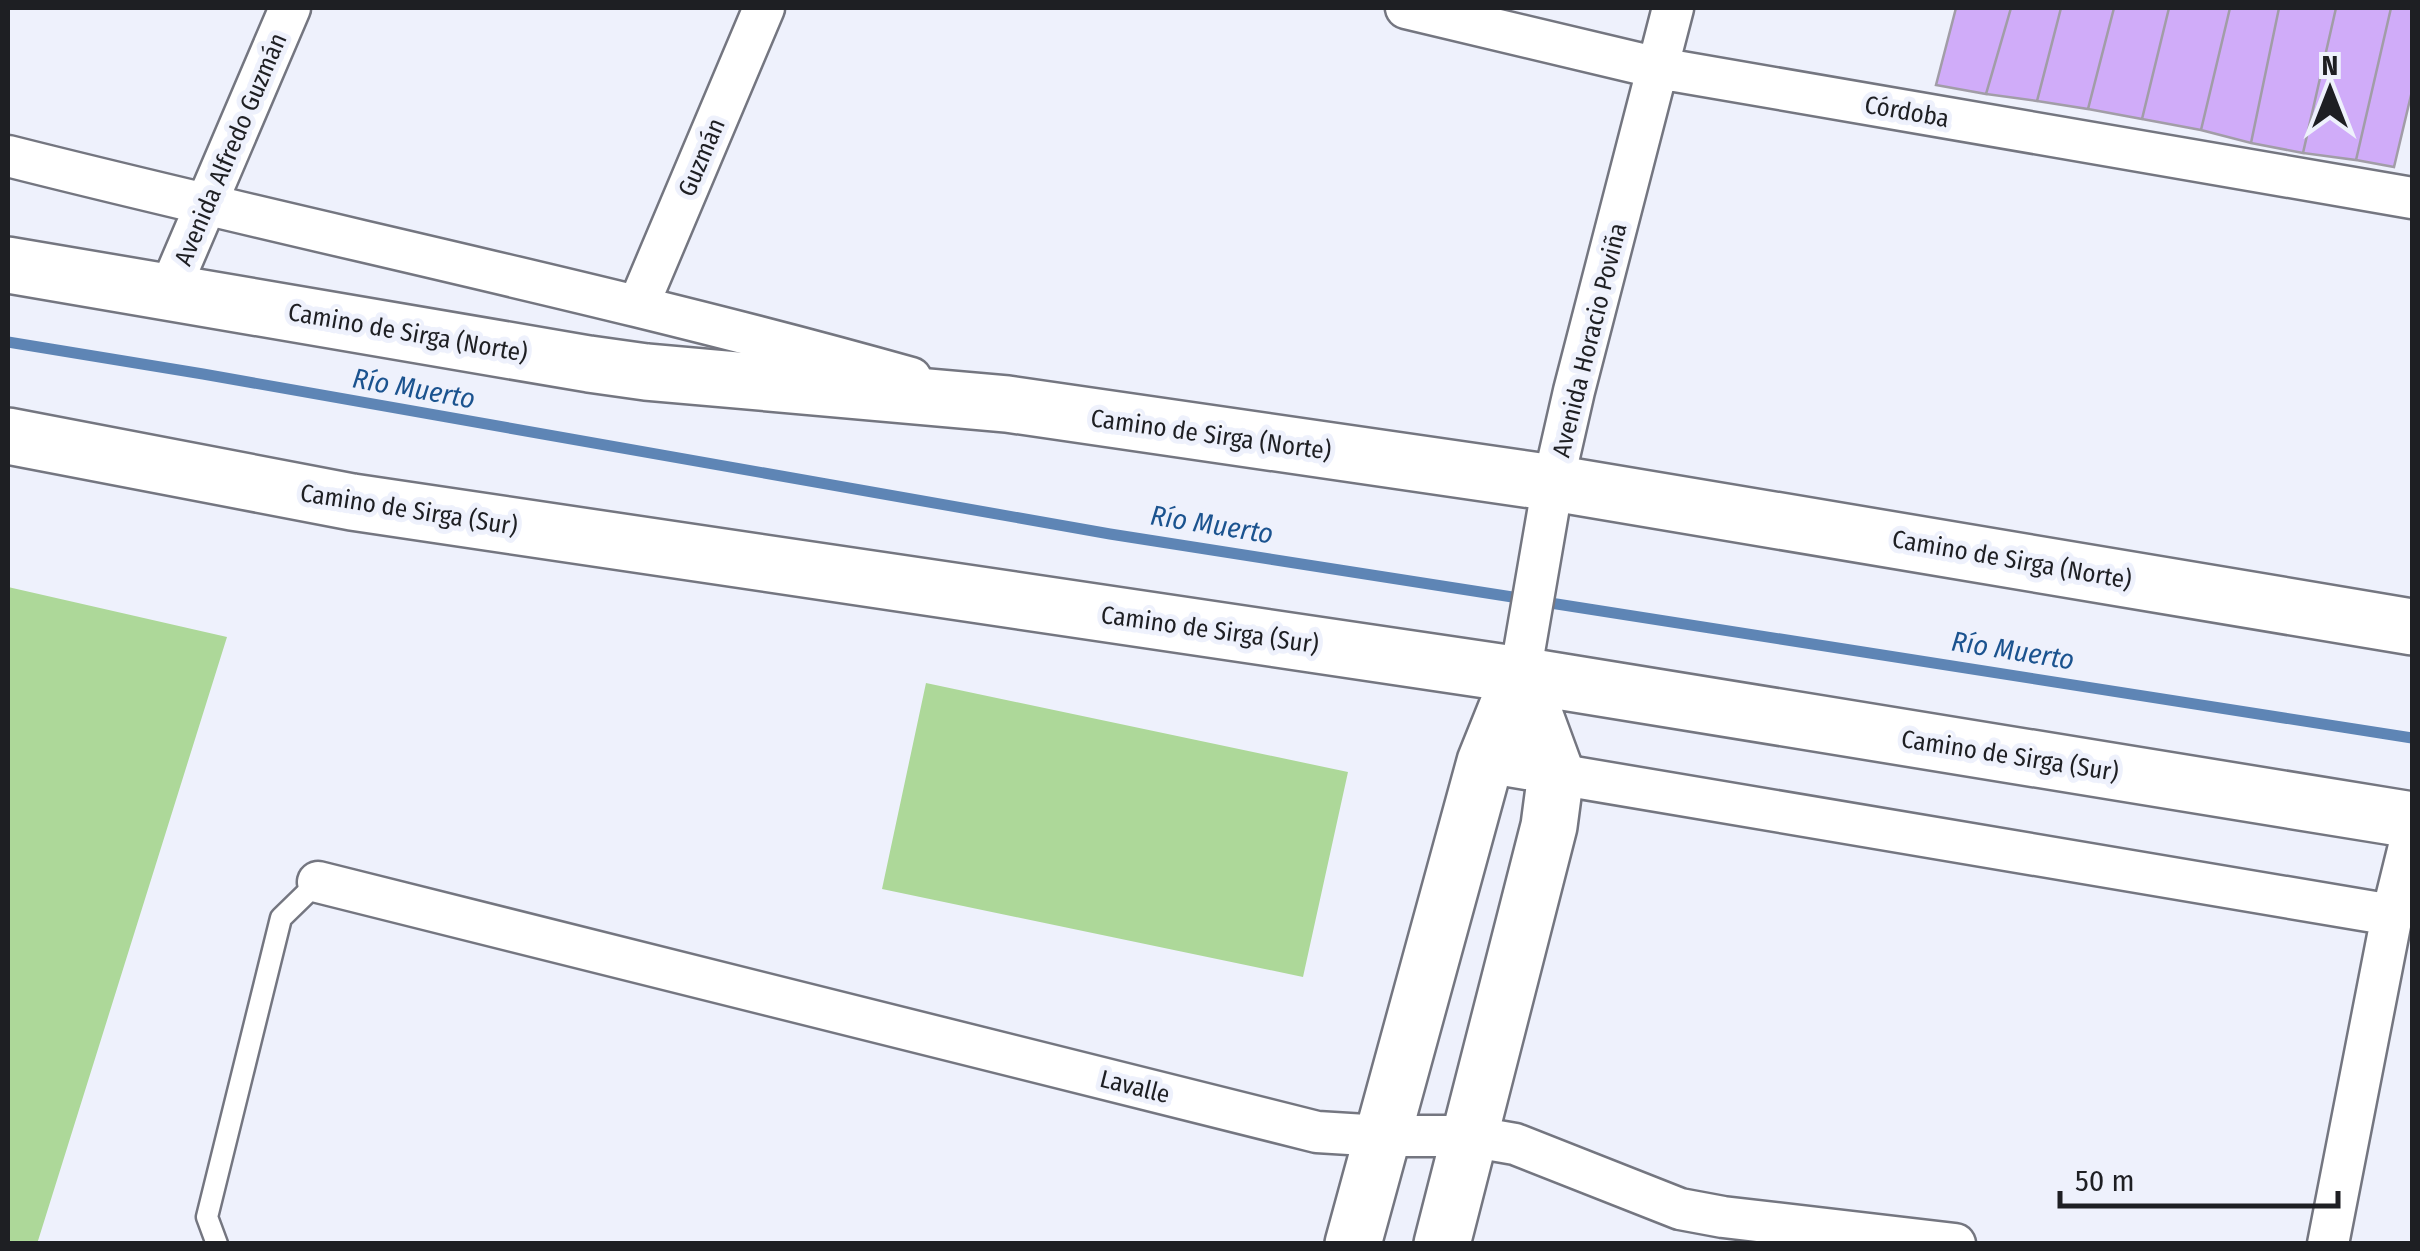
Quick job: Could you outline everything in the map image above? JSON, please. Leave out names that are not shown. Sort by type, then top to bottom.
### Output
[{"type":"main road","name":"Camino de Sirga (Norte)","points":[[8,264],[646,372],[1006,404],[1550,504],[2412,626]]},
{"type":"main road","name":"Camino de Sirga (Sur)","points":[[8,436],[352,502],[1524,654],[2412,820]]},
{"type":"main road","name":"Avenida Horacio Poviña","points":[[1353,1244],[1485,762],[1524,654]]},
{"type":"main road","points":[[1442,1244],[1549,826],[1556,773],[1524,654]]},
{"type":"street","name":"Avenida Alfredo Guzmán","points":[[169,291],[290,8]]},
{"type":"street","name":"Guzmán","points":[[638,306],[764,8]]},
{"type":"street","name":"Córdoba","points":[[1406,8],[1658,68],[2412,198]]},
{"type":"street","name":"Avenida Horacio Poviña","points":[[1524,654],[1574,392],[1673,8]]},
{"type":"street","points":[[8,156],[205,206],[638,306],[1006,404]]},
{"type":"street","points":[[1485,762],[2392,915]]},
{"type":"street","points":[[2328,1244],[2392,915],[2412,834]]},
{"type":"street","name":"Lavalle","points":[[318,882],[1317,1132],[1468,1136],[1515,1144],[1680,1210],[1955,1244]]},
{"type":"lane","points":[[217,1244],[208,1218],[282,918],[318,882]]},
{"type":"green space","points":[[8,587],[227,637],[37,1244],[8,1243]]},
{"type":"green space","points":[[926,683],[1348,772],[1303,977],[882,889]]},
{"type":"building","points":[[1956,8],[2011,8],[1986,94],[1936,85]]},
{"type":"building","points":[[2011,8],[2061,8],[2037,101],[1986,94]]},
{"type":"building","points":[[2061,8],[2114,8],[2088,109],[2037,101]]},
{"type":"building","points":[[2114,8],[2169,8],[2142,119],[2088,109]]},
{"type":"building","points":[[2169,8],[2230,8],[2201,130],[2142,119]]},
{"type":"building","points":[[2230,8],[2279,8],[2251,143],[2201,130]]},
{"type":"building","points":[[2279,8],[2336,8],[2303,153],[2251,143]]},
{"type":"building","points":[[2336,8],[2391,8],[2356,160],[2303,153]]},
{"type":"building","points":[[2391,8],[2412,8],[2412,91],[2394,167],[2356,160]]},
{"type":"waterway","name":"Río Muerto","points":[[8,342],[1110,534],[2412,738]]}]
